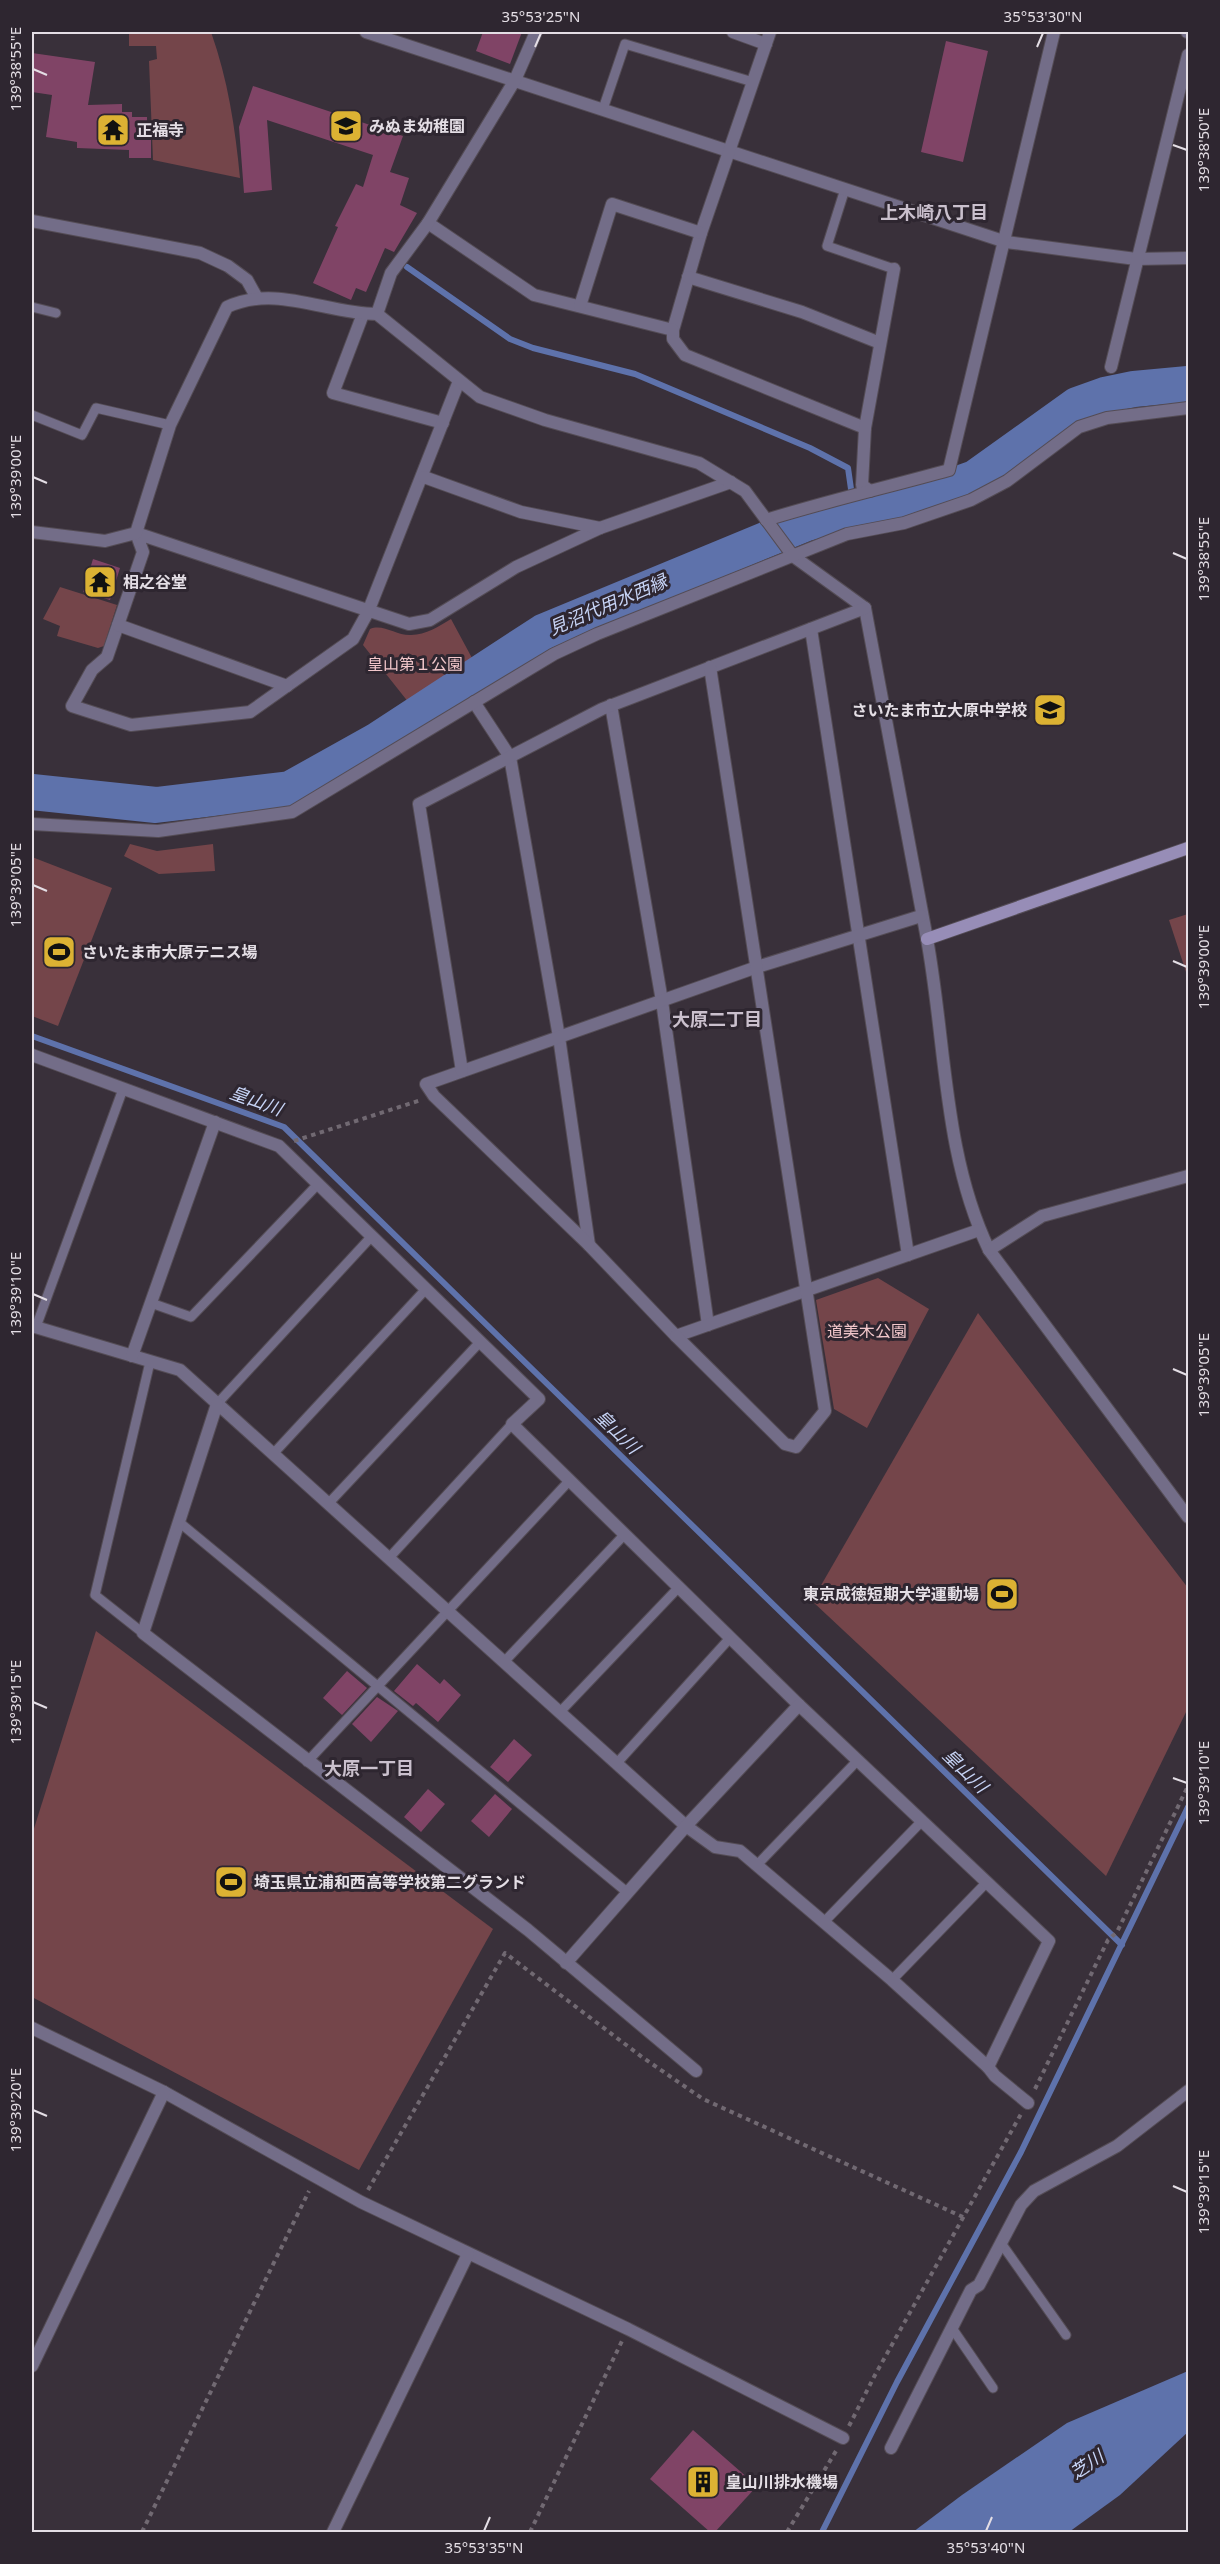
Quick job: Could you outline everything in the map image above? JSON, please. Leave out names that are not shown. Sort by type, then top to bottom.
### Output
[{"type":"street","points":[[366,32],[1006,242],[1136,260],[1188,258]]},
{"type":"street","points":[[377,314],[391,273],[428,223],[515,80],[536,32]]},
{"type":"street","points":[[733,32],[766,44]]},
{"type":"street","points":[[770,32],[700,232],[673,330],[673,339],[685,355],[865,428]]},
{"type":"street","points":[[766,520],[842,496],[950,470],[1006,242],[1054,32]]},
{"type":"street","points":[[1111,367],[1188,55]]},
{"type":"street","points":[[580,306],[612,204],[700,232]]},
{"type":"street","points":[[32,221],[200,252],[228,266],[247,280],[257,298]]},
{"type":"street","points":[[428,223],[534,295],[673,330]]},
{"type":"street","points":[[870,491],[862,484],[865,428],[894,269]]},
{"type":"street","points":[[688,277],[802,312],[880,343]]},
{"type":"street","points":[[459,381],[424,477],[368,612],[353,639],[250,712],[131,725],[72,706],[92,670],[107,657],[143,552],[136,533],[170,425],[227,307],[257,298],[285,299],[363,314],[377,314],[480,398],[545,420],[699,463],[745,491],[793,556],[865,608],[927,939],[953,1127],[969,1200],[979,1230],[989,1250],[1188,1517]]},
{"type":"street","points":[[363,314],[333,393],[443,423]]},
{"type":"street","points":[[32,824],[158,831],[292,812],[554,654],[597,634],[847,534],[904,523],[971,500],[1007,481],[1079,427],[1107,418],[1188,408]]},
{"type":"street","points":[[424,477],[521,512],[600,528]]},
{"type":"street","points":[[32,532],[105,541],[136,533],[409,624],[430,620],[516,567],[600,528],[731,482]]},
{"type":"street","points":[[462,1071],[419,804],[611,705],[865,608]]},
{"type":"street","points":[[118,625],[287,686]]},
{"type":"street","points":[[811,628],[908,1255]]},
{"type":"street","points":[[710,667],[757,967],[807,1290],[825,1410],[796,1447],[785,1444],[676,1336],[589,1245],[434,1096],[426,1084],[757,967],[921,916]]},
{"type":"street","points":[[474,702],[510,757],[559,1037],[589,1245]]},
{"type":"street","points":[[611,705],[662,1000],[708,1325]]},
{"type":"street","points":[[927,939],[1188,848]]},
{"type":"street","points":[[32,1055],[279,1146],[539,1399],[512,1424],[730,1638],[1049,1941],[988,2067]]},
{"type":"street","points":[[132,1356],[215,1122]]},
{"type":"street","points":[[989,1250],[1042,1216],[1188,1176]]},
{"type":"street","points":[[676,1336],[979,1230]]},
{"type":"street","points":[[34,1327],[180,1370],[686,1826],[715,1847],[740,1851],[892,1980],[988,2067],[995,2076],[1028,2103]]},
{"type":"street","points":[[217,1404],[143,1633],[307,1762],[528,1930],[696,2071]]},
{"type":"street","points":[[566,1963],[686,1826],[799,1704]]},
{"type":"street","points":[[32,2028],[164,2092],[361,2202],[628,2329],[843,2438]]},
{"type":"street","points":[[891,2448],[971,2290],[979,2285],[1021,2205],[1034,2191],[1117,2146],[1188,2091]]},
{"type":"street","points":[[32,2366],[164,2092]]},
{"type":"street","points":[[333,2532],[468,2254]]},
{"type":"lane","points":[[603,109],[625,44],[753,82]]},
{"type":"lane","points":[[845,189],[827,246],[894,269]]},
{"type":"lane","points":[[32,308],[56,313]]},
{"type":"lane","points":[[32,415],[82,435],[96,408],[170,425]]},
{"type":"lane","points":[[34,1327],[123,1089]]},
{"type":"lane","points":[[151,1303],[191,1317],[318,1184]]},
{"type":"lane","points":[[217,1404],[372,1236]]},
{"type":"lane","points":[[273,1454],[426,1289]]},
{"type":"lane","points":[[328,1504],[480,1342]]},
{"type":"lane","points":[[143,1633],[95,1595],[150,1362]]},
{"type":"lane","points":[[388,1558],[512,1424]]},
{"type":"lane","points":[[307,1762],[570,1480]]},
{"type":"lane","points":[[179,1522],[628,1893]]},
{"type":"lane","points":[[504,1662],[625,1534]]},
{"type":"lane","points":[[560,1712],[678,1587]]},
{"type":"lane","points":[[617,1763],[730,1638]]},
{"type":"lane","points":[[757,1865],[858,1760]]},
{"type":"lane","points":[[824,1922],[922,1821]]},
{"type":"lane","points":[[892,1980],[987,1882]]},
{"type":"lane","points":[[1001,2243],[1066,2335]]},
{"type":"lane","points":[[952,2328],[993,2388]]},
{"type":"path","points":[[308,1137],[434,1096]]},
{"type":"path","points":[[787,2532],[843,2438],[875,2375],[1028,2103],[1108,1940],[1117,1932],[1188,1785]]},
{"type":"path","points":[[361,2202],[505,1953],[642,2057],[703,2099],[963,2217]]},
{"type":"path","points":[[142,2532],[316,2176]]},
{"type":"path","points":[[530,2532],[628,2329]]},
{"type":"green space","points":[[129,32],[211,32],[230,104],[240,178],[153,160],[149,61],[157,59],[156,46],[129,46]]},
{"type":"green space","points":[[60,587],[117,605],[104,646],[98,648],[57,636],[60,626],[43,619]]},
{"type":"green space","name":"皇山第１公園","points":[[451,619],[472,658],[409,703],[363,645],[370,629],[380,628],[406,635],[417,635],[432,630]]},
{"type":"green space","points":[[130,844],[157,851],[213,844],[215,871],[159,874],[124,856]]},
{"type":"green space","name":"さいたま市大原テニス場","points":[[32,857],[112,888],[58,1026],[32,1016]]},
{"type":"green space","points":[[1188,914],[1188,978],[1169,920]]},
{"type":"green space","name":"道美木公園","points":[[878,1278],[929,1309],[867,1428],[834,1409],[816,1300]]},
{"type":"green space","name":"東京成徳短期大学運動場","points":[[978,1313],[1188,1588],[1188,1708],[1106,1876],[812,1601]]},
{"type":"green space","name":"埼玉県立浦和西高等学校第二グランド","points":[[96,1631],[493,1929],[359,2170],[32,1997],[32,1835]]},
{"type":"water","name":"芝川","points":[[1188,2371],[1188,2432],[1120,2495],[1069,2532],[913,2532],[962,2495],[1067,2423]]},
{"type":"building","points":[[483,32],[522,32],[510,64],[476,51]]},
{"type":"building","points":[[946,41],[988,51],[963,162],[921,152]]},
{"type":"building","points":[[32,53],[95,62],[88,105],[122,104],[122,112],[132,112],[132,117],[147,117],[147,124],[151,125],[151,158],[129,158],[129,150],[77,148],[77,142],[46,137],[52,95],[32,92]]},
{"type":"building","points":[[253,86],[403,136],[390,172],[409,178],[400,205],[417,213],[394,252],[385,248],[366,292],[356,288],[351,300],[313,283],[338,227],[335,226],[356,184],[363,187],[373,155],[267,120],[272,190],[244,193],[239,127]]},
{"type":"building","points":[[93,559],[120,568],[110,600],[83,592]]},
{"type":"building","points":[[417,1664],[440,1684],[444,1679],[461,1695],[438,1722],[416,1703],[413,1706],[394,1691]]},
{"type":"building","points":[[347,1671],[367,1688],[342,1715],[323,1698]]},
{"type":"building","points":[[377,1697],[398,1711],[371,1742],[352,1724]]},
{"type":"building","points":[[514,1739],[532,1755],[508,1782],[490,1767]]},
{"type":"building","points":[[428,1789],[445,1804],[421,1832],[404,1817]]},
{"type":"building","points":[[495,1794],[512,1809],[489,1837],[471,1821]]},
{"type":"building","name":"皇山川排水機場","points":[[693,2430],[757,2486],[715,2532],[710,2532],[650,2479]]},
{"type":"waterway","points":[[407,267],[510,339],[533,348],[635,374],[810,448],[848,468],[854,510]]},
{"type":"waterway","name":"見沼代用水西縁","points":[[32,792],[156,805],[290,789],[376,741],[543,632],[804,524],[859,509],[930,494],[975,478],[1077,405],[1105,395],[1134,389],[1188,384]]},
{"type":"waterway","name":"皇山川","points":[[32,1036],[284,1127],[1122,1945]]},
{"type":"waterway","points":[[822,2532],[897,2382],[1021,2152],[1188,1807]]},
{"type":"place","name":"みぬま幼稚園","points":[[346,126]]},
{"type":"place","name":"正福寺","points":[[113,130]]},
{"type":"place","name":"相之谷堂","points":[[100,582]]},
{"type":"place","name":"さいたま市立大原中学校","points":[[1050,710]]},
{"type":"place","name":"さいたま市大原テニス場","points":[[59,952]]},
{"type":"place","name":"東京成徳短期大学運動場","points":[[1002,1594]]},
{"type":"place","name":"埼玉県立浦和西高等学校第二グランド","points":[[231,1882]]},
{"type":"place","name":"皇山川排水機場","points":[[703,2482]]},
{"type":"district","name":"上木崎八丁目","points":[[934,213]]},
{"type":"district","name":"大原二丁目","points":[[717,1020]]},
{"type":"district","name":"大原一丁目","points":[[369,1769]]}]
